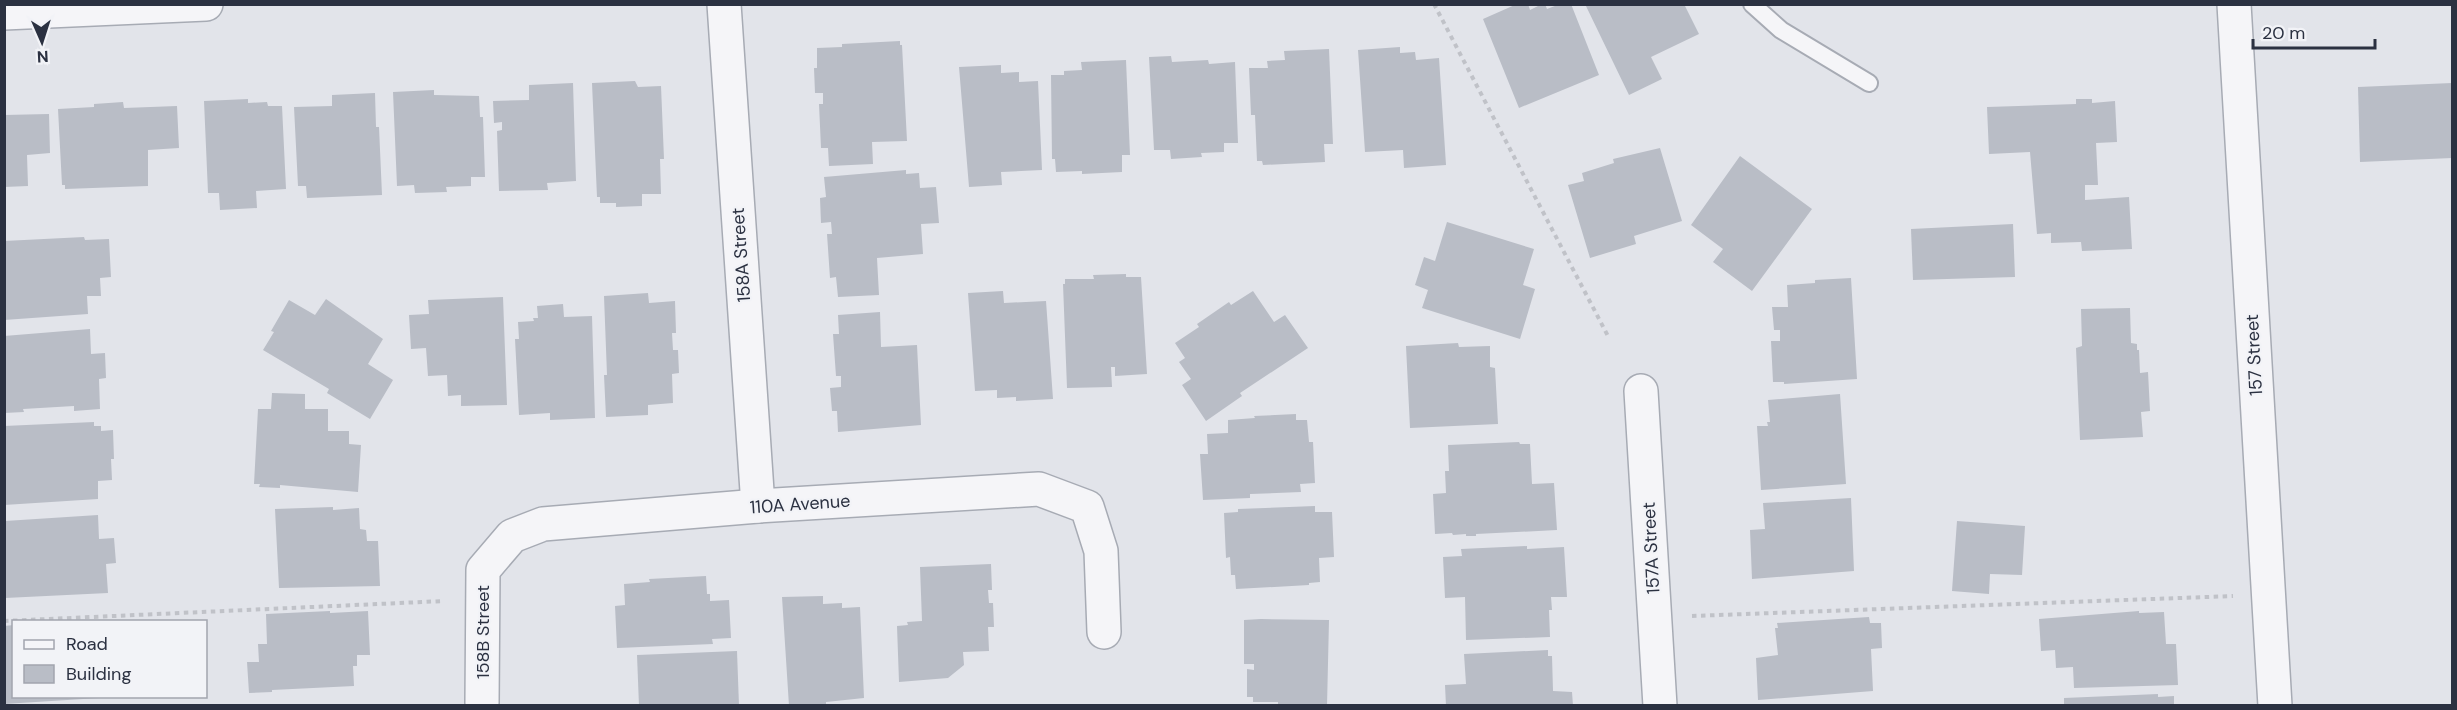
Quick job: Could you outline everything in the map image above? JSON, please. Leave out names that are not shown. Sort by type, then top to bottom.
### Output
[{"type":"street","points":[[4,13],[206,4]]},
{"type":"street","name":"158A Street","points":[[724,4],[758,507]]},
{"type":"street","name":"157 Street","points":[[2234,4],[2275,705]]},
{"type":"street","name":"157A Street","points":[[1641,391],[1660,705]]},
{"type":"street","name":"110A Avenue","points":[[512,536],[543,524],[758,507],[1040,489],[1087,507],[1101,551],[1104,632]]},
{"type":"street","name":"158B Street","points":[[482,703],[483,570],[512,536]]},
{"type":"lane","points":[[1752,4],[1780,30],[1869,82]]},
{"type":"path","points":[[1434,4],[1609,338]]},
{"type":"path","points":[[1687,617],[2237,596]]},
{"type":"path","points":[[26,620],[452,601]]},
{"type":"building","points":[[1517,4],[1528,4],[1530,10],[1542,4],[1545,4],[1547,9],[1560,4],[1571,4],[1599,75],[1519,108],[1483,19]]},
{"type":"building","points":[[1585,4],[1684,4],[1699,34],[1651,57],[1662,79],[1629,95]]},
{"type":"building","points":[[900,41],[907,141],[872,142],[873,164],[829,166],[828,148],[821,148],[819,104],[823,104],[823,93],[815,93],[814,68],[817,68],[817,48],[842,47],[842,44]]},
{"type":"building","points":[[1400,47],[1400,53],[1415,52],[1416,60],[1439,58],[1446,165],[1404,168],[1403,150],[1365,152],[1358,50]]},
{"type":"building","points":[[1329,49],[1333,144],[1324,144],[1325,162],[1263,165],[1262,161],[1257,161],[1255,115],[1251,115],[1249,68],[1268,68],[1267,61],[1285,60],[1284,51]]},
{"type":"building","points":[[1171,56],[1172,62],[1208,60],[1209,64],[1235,62],[1238,143],[1224,143],[1224,152],[1201,153],[1202,157],[1171,159],[1170,150],[1154,150],[1149,57]]},
{"type":"building","points":[[1126,60],[1130,155],[1122,155],[1122,172],[1082,174],[1082,171],[1056,172],[1055,159],[1052,159],[1051,75],[1064,75],[1064,71],[1082,70],[1081,62]]},
{"type":"building","points":[[1001,65],[1001,73],[1019,72],[1019,82],[1038,81],[1042,170],[1001,172],[1002,185],[969,187],[959,67]]},
{"type":"building","points":[[635,81],[638,87],[661,86],[664,159],[660,159],[661,194],[642,194],[642,206],[616,207],[616,203],[600,203],[600,197],[597,197],[592,83]]},
{"type":"building","points":[[573,83],[576,181],[547,183],[548,190],[499,191],[497,131],[502,130],[502,122],[494,123],[493,101],[529,100],[529,85]]},
{"type":"building","points":[[2452,83],[2452,158],[2360,162],[2358,87]]},
{"type":"building","points":[[434,90],[434,95],[479,96],[480,117],[483,117],[485,177],[471,177],[471,186],[446,187],[447,192],[415,193],[414,185],[397,186],[393,92]]},
{"type":"building","points":[[375,93],[382,195],[307,198],[306,186],[298,186],[294,107],[332,106],[332,95]]},
{"type":"building","points":[[248,99],[248,103],[267,102],[268,106],[282,106],[286,189],[256,191],[257,208],[220,210],[219,193],[208,193],[204,101]]},
{"type":"building","points":[[2076,99],[2092,99],[2092,103],[2115,101],[2117,142],[2096,143],[2098,185],[2085,185],[2085,200],[2129,197],[2132,249],[2082,251],[2081,242],[2051,243],[2051,233],[2037,234],[2030,152],[1989,154],[1987,107],[2076,104]]},
{"type":"building","points":[[123,102],[124,108],[177,106],[179,148],[148,150],[148,186],[65,189],[65,185],[62,185],[58,109],[94,107],[94,104]]},
{"type":"building","points":[[49,114],[50,153],[27,155],[28,186],[4,187],[4,115]]},
{"type":"building","points":[[1660,148],[1682,221],[1634,236],[1636,244],[1590,258],[1568,185],[1584,181],[1582,173],[1614,163],[1613,159]]},
{"type":"building","points":[[1740,156],[1812,209],[1752,291],[1713,262],[1723,249],[1691,225]]},
{"type":"building","points":[[906,170],[906,174],[919,173],[920,188],[936,187],[939,223],[921,224],[923,254],[877,258],[879,295],[838,297],[836,277],[830,278],[827,234],[832,234],[831,222],[821,223],[820,198],[826,197],[824,177]]},
{"type":"building","points":[[1447,222],[1534,249],[1523,285],[1535,289],[1520,339],[1422,308],[1428,290],[1415,285],[1424,257],[1435,261]]},
{"type":"building","points":[[2013,224],[2015,277],[1913,280],[1911,229]]},
{"type":"building","points":[[84,237],[85,240],[109,239],[111,277],[100,278],[101,296],[87,296],[88,314],[4,320],[4,241]]},
{"type":"building","points":[[1126,274],[1126,277],[1141,277],[1147,374],[1115,376],[1115,367],[1111,367],[1112,387],[1067,388],[1063,284],[1065,284],[1065,279],[1094,279],[1093,275]]},
{"type":"building","points":[[1851,278],[1857,379],[1784,384],[1784,382],[1773,382],[1771,341],[1780,341],[1780,330],[1774,330],[1772,307],[1788,307],[1787,285],[1815,283],[1815,280]]},
{"type":"building","points":[[1003,291],[1004,303],[1046,301],[1053,399],[1016,401],[1016,397],[997,398],[997,390],[975,391],[968,293]]},
{"type":"building","points":[[1253,291],[1274,322],[1285,315],[1308,348],[1240,393],[1242,396],[1206,421],[1182,385],[1191,379],[1179,362],[1185,358],[1175,343],[1199,327],[1197,324],[1229,302],[1231,305]]},
{"type":"building","points":[[648,293],[649,303],[675,301],[676,333],[672,333],[673,350],[678,350],[679,373],[672,374],[673,403],[648,405],[648,415],[606,417],[604,296]]},
{"type":"building","points":[[503,297],[507,405],[461,406],[461,395],[448,396],[447,375],[428,376],[426,348],[411,349],[409,315],[429,314],[428,300]]},
{"type":"building","points":[[326,299],[383,339],[368,364],[393,380],[370,419],[327,393],[329,389],[263,350],[289,300],[315,315]]},
{"type":"building","points":[[563,304],[564,317],[592,316],[595,418],[550,420],[550,413],[519,415],[515,339],[519,339],[518,322],[534,321],[533,318],[538,318],[537,306]]},
{"type":"building","points":[[2130,308],[2131,343],[2137,344],[2137,350],[2139,350],[2140,373],[2148,372],[2150,411],[2141,412],[2143,437],[2080,440],[2076,348],[2082,346],[2081,309]]},
{"type":"building","points":[[880,312],[881,347],[917,345],[921,425],[838,432],[837,411],[832,411],[830,388],[841,387],[841,376],[836,376],[833,334],[839,334],[838,315]]},
{"type":"building","points":[[90,329],[91,354],[105,353],[106,378],[99,379],[100,409],[74,411],[74,406],[23,409],[24,412],[4,413],[4,336]]},
{"type":"building","points":[[1458,343],[1459,347],[1490,346],[1490,367],[1495,368],[1498,424],[1410,428],[1406,346]]},
{"type":"building","points":[[272,393],[305,394],[305,409],[328,409],[328,431],[349,431],[349,444],[361,445],[358,492],[280,485],[280,488],[259,487],[260,484],[254,484],[258,409],[271,409]]},
{"type":"building","points":[[1840,394],[1846,484],[1761,490],[1757,426],[1768,426],[1767,422],[1770,422],[1768,400]]},
{"type":"building","points":[[1296,414],[1296,420],[1307,420],[1309,442],[1313,442],[1315,483],[1300,484],[1301,492],[1250,494],[1250,498],[1203,500],[1200,454],[1208,454],[1207,434],[1228,433],[1228,420]]},
{"type":"building","points":[[94,422],[94,426],[101,426],[101,431],[113,430],[112,480],[98,481],[98,499],[4,505],[4,426]]},
{"type":"building","points":[[1519,442],[1530,444],[1532,484],[1554,483],[1557,530],[1476,534],[1476,536],[1453,535],[1452,533],[1435,534],[1433,494],[1446,493],[1445,471],[1449,471],[1448,445]]},
{"type":"building","points":[[1851,498],[1854,571],[1752,579],[1750,530],[1765,529],[1763,503]]},
{"type":"building","points":[[1315,506],[1315,512],[1332,512],[1334,557],[1319,558],[1320,582],[1309,583],[1309,585],[1236,589],[1235,575],[1231,575],[1230,557],[1226,558],[1224,513],[1238,512],[1238,509]]},
{"type":"building","points":[[333,507],[333,510],[359,508],[360,529],[366,530],[367,541],[378,541],[380,586],[279,588],[275,509]]},
{"type":"building","points":[[98,515],[99,539],[114,538],[116,563],[106,564],[108,593],[5,598],[5,521]]},
{"type":"building","points":[[1957,521],[2025,526],[2022,575],[1990,574],[1989,594],[1952,591]]},
{"type":"building","points":[[1527,546],[1527,549],[1564,547],[1567,597],[1551,597],[1550,637],[1466,640],[1465,597],[1445,598],[1443,557],[1462,556],[1461,549]]},
{"type":"building","points":[[991,564],[992,590],[988,590],[989,603],[993,603],[994,627],[988,627],[989,651],[963,652],[964,665],[948,678],[899,682],[897,626],[908,625],[907,622],[922,621],[920,567]]},
{"type":"building","points":[[706,576],[707,594],[710,594],[710,601],[729,600],[731,638],[712,639],[713,644],[617,648],[615,606],[625,605],[624,584],[650,582],[649,579]]},
{"type":"building","points":[[823,596],[823,604],[842,603],[842,608],[860,607],[864,698],[826,702],[826,706],[789,706],[782,597]]},
{"type":"building","points":[[330,611],[330,613],[368,611],[370,655],[357,655],[357,666],[353,666],[354,686],[249,693],[247,662],[259,662],[258,644],[267,644],[266,614]]},
{"type":"building","points":[[2139,611],[2139,613],[2164,612],[2166,644],[2176,644],[2178,685],[2074,688],[2073,667],[2056,668],[2055,650],[2041,651],[2039,619]]},
{"type":"building","points":[[1869,617],[1870,623],[1881,623],[1882,648],[1871,649],[1873,691],[1758,700],[1756,658],[1778,655],[1775,628],[1778,628],[1777,623]]},
{"type":"building","points":[[1244,620],[1329,620],[1327,706],[1278,706],[1278,702],[1253,702],[1253,697],[1247,697],[1247,669],[1254,670],[1254,664],[1244,664]]},
{"type":"building","points":[[12,625],[12,698],[99,698],[4,704],[4,626]]},
{"type":"building","points":[[1548,650],[1548,656],[1552,656],[1553,691],[1572,692],[1573,706],[1446,706],[1445,685],[1466,684],[1464,654]]},
{"type":"building","points":[[737,651],[739,706],[639,706],[637,655]]},
{"type":"building","points":[[2158,694],[2158,697],[2174,696],[2174,706],[2064,706],[2064,698]]}]
